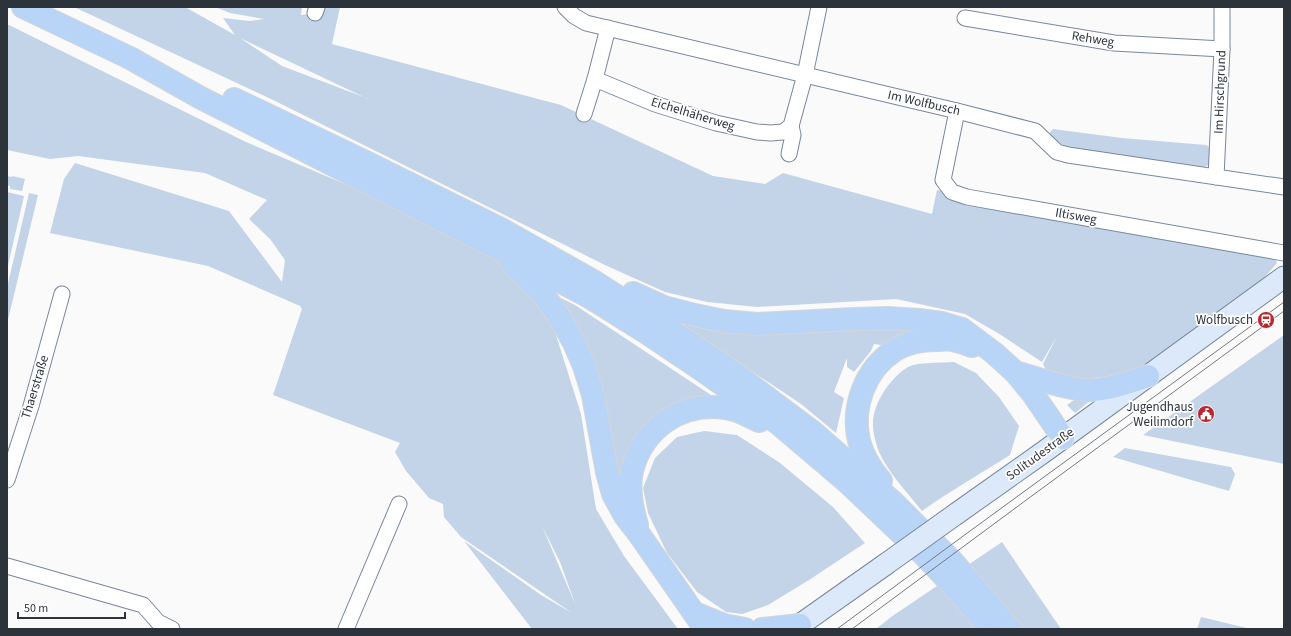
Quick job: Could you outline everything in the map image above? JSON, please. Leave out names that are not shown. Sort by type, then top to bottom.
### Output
[{"type":"main road","points":[[23,7],[130,58],[208,102],[501,250],[591,298],[616,314],[699,368],[778,424],[846,481],[887,518],[953,586],[990,629]]},
{"type":"main road","points":[[130,58],[212,89],[368,163],[501,230],[595,282],[693,345],[753,386],[813,432],[893,502],[953,562],[1010,629]]},
{"type":"main road","points":[[501,250],[522,275],[543,294],[560,318],[574,343],[584,366],[594,396],[606,472],[613,494],[625,516],[700,621],[745,629]]},
{"type":"main road","name":"Solitudestraße","points":[[797,627],[1063,438],[1284,277]]},
{"type":"main road","points":[[595,282],[621,288],[664,307],[695,316],[724,321],[764,324],[882,318],[942,323],[962,329],[994,353],[1015,372],[1033,394],[1063,438]]},
{"type":"main road","points":[[893,502],[885,486],[864,457],[859,441],[857,412],[860,395],[874,370],[895,351],[910,344],[928,340],[952,340],[994,353]]},
{"type":"main road","points":[[1015,372],[1057,384],[1089,390],[1104,389],[1148,376]]},
{"type":"main road","points":[[639,534],[632,505],[632,471],[638,454],[649,437],[659,426],[674,416],[690,410],[708,407],[726,408],[747,415],[758,421],[778,424]]},
{"type":"main road","points":[[762,629],[797,627]]},
{"type":"street","name":"Im Wolfbusch","points":[[565,7],[574,16],[586,23],[957,111],[1035,131],[1058,152],[1068,155],[1284,187]]},
{"type":"street","points":[[789,154],[793,135],[791,126],[819,7]]},
{"type":"street","name":"Im Hirschgrund","points":[[1216,177],[1222,49],[1222,7]]},
{"type":"street","name":"Rehweg","points":[[965,18],[1114,43],[1222,49]]},
{"type":"street","points":[[584,114],[608,28]]},
{"type":"street","name":"Eichelhäherweg","points":[[595,78],[655,104],[716,123],[757,132],[771,133],[783,132],[791,126]]},
{"type":"street","name":"Iltisweg","points":[[957,111],[943,180],[952,192],[974,198],[1284,253]]},
{"type":"street","name":"Thaerstraße","points":[[7,480],[31,406],[62,294]]},
{"type":"street","points":[[346,629],[399,504]]},
{"type":"street","points":[[7,566],[143,605],[158,622],[172,629]]},
{"type":"shaded area","points":[[74,7],[185,7],[235,35],[223,18],[250,21],[264,19],[230,13],[215,7],[302,7],[301,15],[315,13],[317,7],[340,7],[332,44],[561,105],[713,176],[765,184],[783,173],[932,214],[937,190],[952,192],[1272,252],[1277,263],[1263,279],[1162,354],[1140,367],[1122,375],[1093,378],[1082,379],[1049,376],[1043,364],[1057,336],[1042,362],[1001,335],[965,314],[896,299],[757,307],[707,302],[665,292],[607,266],[271,99]],"holes":[[[240,38],[364,97],[282,66]]]},
{"type":"shaded area","points":[[7,24],[246,142],[501,250],[543,294],[581,414],[596,509],[624,556],[678,629],[532,629],[464,541],[541,595],[572,613],[461,537],[444,517],[443,504],[429,498],[406,471],[395,452],[400,443],[273,395],[302,309],[300,306],[208,266],[50,233],[64,179],[75,163],[229,211],[282,282],[285,260],[270,239],[249,219],[267,200],[205,173],[78,156],[50,159],[7,150]],"holes":[[[542,526],[560,562],[576,606]]]},
{"type":"shaded area","points":[[1053,129],[1122,138],[1206,145],[1211,148],[1209,165],[1204,167],[1075,149],[1055,140],[1050,135],[1050,132]]},
{"type":"shaded area","points":[[7,176],[25,179],[22,191],[10,189],[10,186],[7,185]]},
{"type":"shaded area","points":[[7,192],[24,196],[7,270]]},
{"type":"shaded area","points":[[29,193],[38,195],[7,324],[7,288]]},
{"type":"shaded area","points":[[549,292],[575,305],[720,401],[676,406],[620,492]]},
{"type":"shaded area","points":[[679,323],[709,330],[754,333],[870,326],[931,330],[887,346],[874,344],[871,351],[854,372],[847,367],[847,358],[834,392],[844,398],[836,433],[801,404]]},
{"type":"shaded area","points":[[1284,335],[1284,464],[1143,435]]},
{"type":"shaded area","points":[[954,362],[976,373],[999,397],[1019,426],[1010,455],[922,511],[883,460],[875,438],[873,428],[874,417],[879,400],[889,384],[895,377],[908,367],[923,363]]},
{"type":"shaded area","points":[[1096,396],[1075,413],[1067,405],[1078,397]]},
{"type":"shaded area","points":[[704,431],[737,435],[780,463],[833,507],[865,543],[768,605],[742,614],[726,612],[697,592],[667,553],[648,513],[643,488],[655,458],[677,437]]},
{"type":"shaded area","points":[[1125,448],[1231,467],[1235,474],[1229,491],[1113,457]]},
{"type":"shaded area","points":[[1002,542],[1061,629],[876,629],[891,617]]},
{"type":"shaded area","points":[[1201,617],[1251,629],[1197,629]]},
{"type":"tram line","points":[[837,629],[1284,302]]},
{"type":"tram line","points":[[852,629],[1284,311]]},
{"type":"place","name":"Wolfbusch","points":[[1266,320]]},
{"type":"place","name":"Jugendhaus Weilimdorf","points":[[1206,414]]}]
